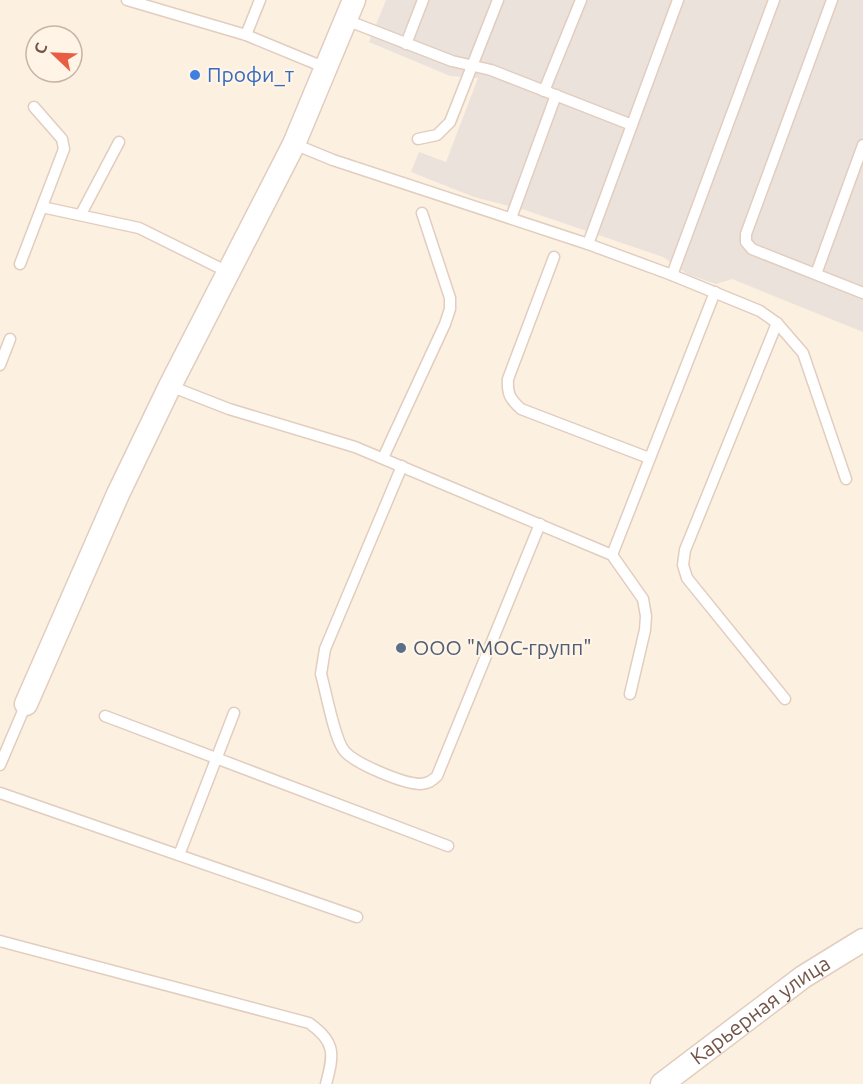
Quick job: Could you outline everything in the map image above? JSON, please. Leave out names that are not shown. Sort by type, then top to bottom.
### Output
[{"type":"street","points":[[27,704],[118,494],[170,386],[294,144],[350,10]]},
{"type":"street","name":"Карьерная улица","points":[[662,1084],[803,976],[863,940]]},
{"type":"lane","points":[[130,0],[246,35],[326,68]]},
{"type":"lane","points":[[246,35],[260,0]]},
{"type":"lane","points":[[406,44],[423,0]]},
{"type":"lane","points":[[418,139],[437,135],[450,122],[498,0]]},
{"type":"lane","points":[[544,91],[580,0]]},
{"type":"lane","points":[[588,244],[678,0]]},
{"type":"lane","points":[[672,275],[774,0]]},
{"type":"lane","points":[[832,0],[746,234],[746,242],[752,249],[863,293]]},
{"type":"lane","points":[[350,10],[406,44],[452,61],[491,70],[632,125]]},
{"type":"lane","points":[[511,218],[556,95]]},
{"type":"lane","points":[[20,264],[63,148],[62,139],[34,107]]},
{"type":"lane","points":[[81,214],[119,142]]},
{"type":"lane","points":[[294,144],[333,160],[588,244],[760,310],[777,323],[803,352],[846,479]]},
{"type":"lane","points":[[816,274],[863,145]]},
{"type":"lane","points":[[42,207],[139,228],[228,272]]},
{"type":"lane","points":[[383,458],[450,309],[450,298],[422,213]]},
{"type":"lane","points":[[554,257],[508,379],[507,391],[511,400],[522,409],[649,458]]},
{"type":"lane","points":[[612,555],[715,292]]},
{"type":"lane","points":[[777,323],[685,550],[682,565],[687,578],[785,699]]},
{"type":"lane","points":[[0,365],[10,339]]},
{"type":"lane","points":[[170,386],[229,409],[355,447],[612,555],[643,599],[646,616],[645,630],[630,694]]},
{"type":"lane","points":[[402,466],[325,649],[321,665],[321,674],[341,747],[354,761],[406,782],[420,784],[430,782],[437,776],[540,525]]},
{"type":"lane","points":[[0,765],[27,704]]},
{"type":"lane","points":[[179,855],[234,713]]},
{"type":"lane","points":[[105,716],[448,846]]},
{"type":"lane","points":[[0,793],[357,917]]},
{"type":"lane","points":[[0,941],[309,1023],[324,1034],[331,1047],[331,1066],[326,1084]]},
{"type":"shaded area","points":[[386,0],[863,0],[863,332],[732,279],[716,284],[687,274],[663,257],[525,210],[474,197],[411,172],[419,152],[446,162],[478,78],[450,76],[369,42]]},
{"type":"place","name":"Профи_т","points":[[195,75]]},
{"type":"place","name":"ООО \"МОС-групп\"","points":[[401,648]]}]
